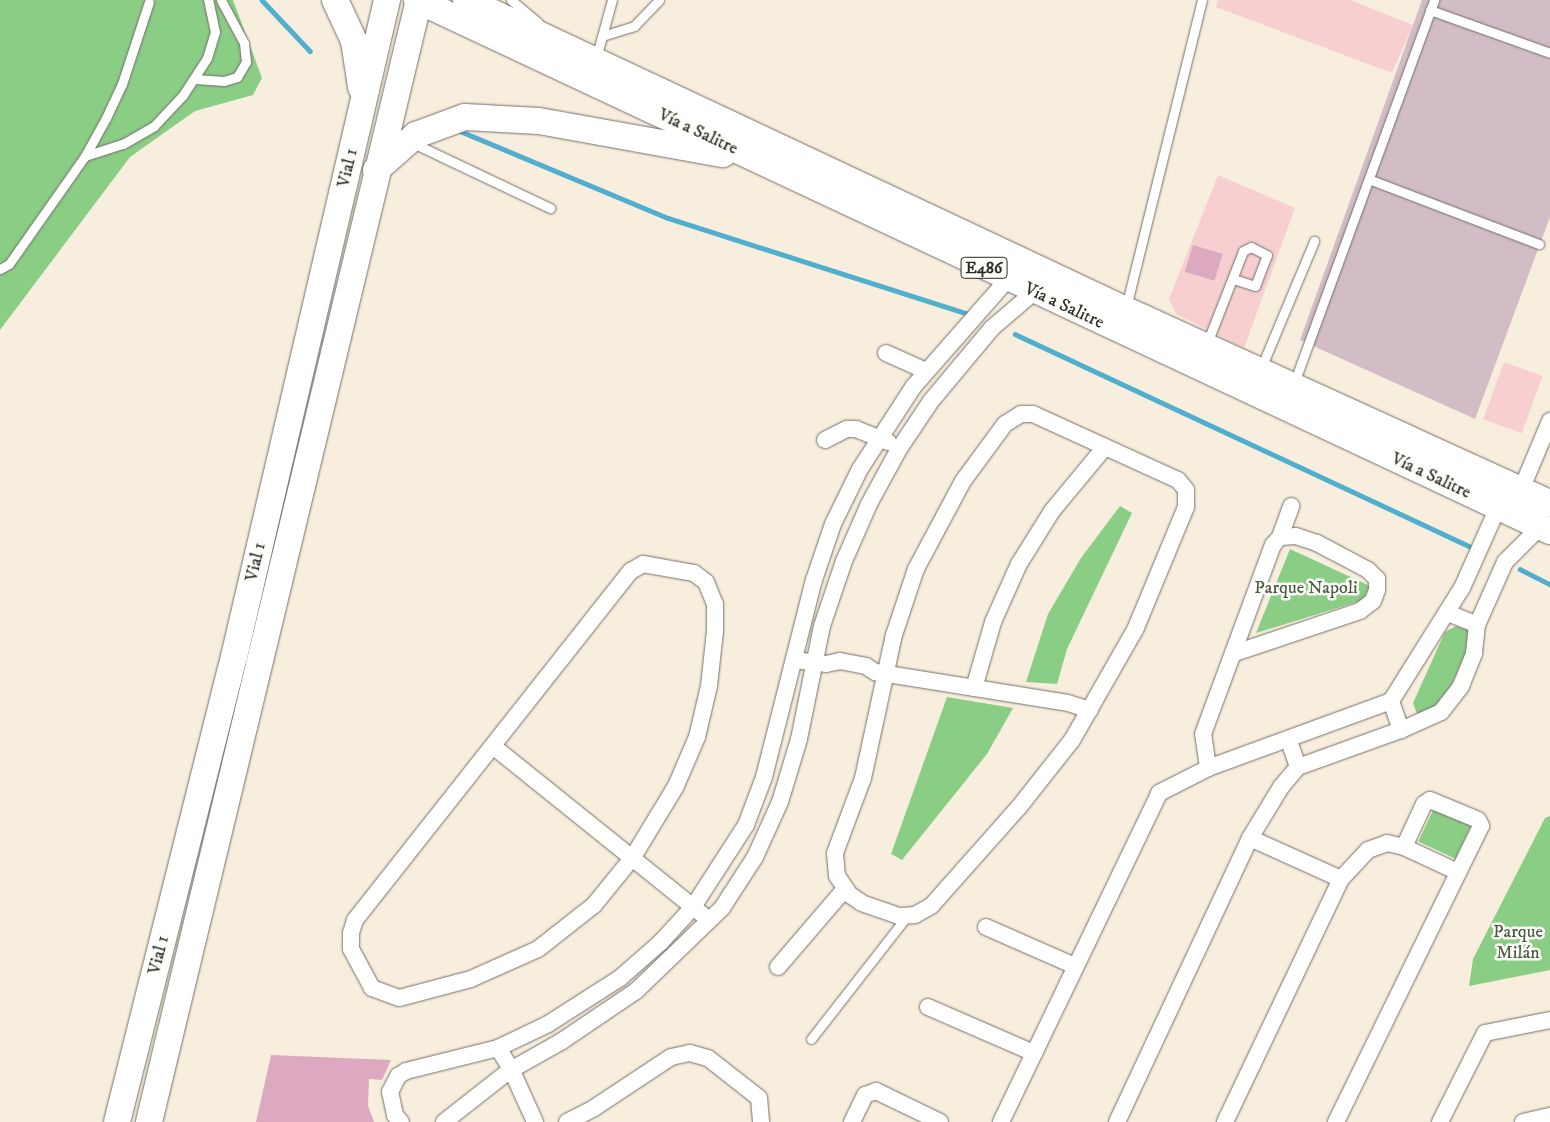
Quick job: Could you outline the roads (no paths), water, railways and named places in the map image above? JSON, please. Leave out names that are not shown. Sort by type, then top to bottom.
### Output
[{"type":"main road","points":[[335,0],[354,41],[363,102]]},
{"type":"main road","name":"Vial 1","points":[[117,1122],[234,657],[387,0]]},
{"type":"main road","points":[[150,1122],[418,0]]},
{"type":"main road","name":"Vía a Salitre","points":[[418,0],[457,8],[562,45],[1126,310],[1550,503]]},
{"type":"main road","name":"Vía a Salitre","points":[[457,8],[758,160],[1034,292],[1545,529]]},
{"type":"main road","points":[[376,170],[408,140],[438,124],[465,118],[539,121],[758,160]]},
{"type":"street","points":[[401,1122],[395,1115],[390,1092],[398,1076],[406,1071],[498,1048],[548,1024],[620,978],[661,942],[693,907],[746,825],[764,777],[814,580],[833,524],[881,437],[914,386],[1008,279]]},
{"type":"street","points":[[444,1122],[511,1069],[562,1041],[636,991],[710,920],[740,882],[780,802],[799,739],[844,561],[899,449],[931,401],[992,328],[1034,292]]},
{"type":"street","points":[[886,353],[926,371]]},
{"type":"street","points":[[914,386],[931,401]]},
{"type":"street","points":[[1021,414],[1034,414],[1105,447],[1178,480],[1186,490],[1187,502],[1154,590],[1072,740],[1019,808],[931,906],[907,916],[862,904],[844,890],[835,869],[835,853],[862,778],[880,673],[907,594],[926,546],[963,481],[1009,420],[1021,414]]},
{"type":"street","points":[[1521,490],[1550,422]]},
{"type":"street","points":[[825,440],[847,429],[867,431],[881,437],[899,449]]},
{"type":"street","points":[[974,688],[993,622],[1019,564],[1052,511],[1105,447]]},
{"type":"street","points":[[1208,768],[1204,757],[1203,734],[1273,545],[1280,537],[1291,506]]},
{"type":"street","points":[[1001,1122],[1074,966],[1159,793],[1208,768],[1289,741],[1391,701],[1448,613],[1469,574],[1498,507]]},
{"type":"street","points":[[1117,1122],[1250,838],[1281,787],[1298,767],[1401,730],[1441,712],[1461,686],[1474,653],[1477,625],[1505,562],[1545,529]]},
{"type":"street","points":[[1234,653],[1360,611],[1373,601],[1377,578],[1368,570],[1317,543],[1296,536],[1280,537]]},
{"type":"street","points":[[1479,550],[1505,562]]},
{"type":"street","points":[[644,564],[655,564],[694,573],[706,582],[715,604],[715,631],[709,686],[697,737],[676,786],[633,857],[594,905],[538,949],[471,979],[399,998],[372,988],[351,948],[351,933],[355,920],[494,747],[631,571],[644,564]]},
{"type":"street","points":[[1469,574],[1494,585]]},
{"type":"street","points":[[1448,613],[1477,625]]},
{"type":"street","points":[[793,659],[819,663],[837,672],[864,676],[880,673],[1068,703],[1090,710]]},
{"type":"street","points":[[1391,701],[1401,730]]},
{"type":"street","points":[[1289,741],[1298,767]]},
{"type":"street","points":[[494,747],[710,920]]},
{"type":"street","points":[[1336,1122],[1481,826],[1478,820],[1427,801],[1404,847]]},
{"type":"street","points":[[1250,838],[1340,880]]},
{"type":"street","points":[[1226,1122],[1340,880],[1368,850],[1386,843],[1404,847],[1458,872]]},
{"type":"street","points":[[778,967],[844,890]]},
{"type":"street","points":[[986,926],[1074,966]]},
{"type":"street","points":[[928,1007],[1034,1052]]},
{"type":"street","points":[[1440,1122],[1486,1033],[1550,1020]]},
{"type":"street","points":[[498,1048],[511,1069],[534,1122]]},
{"type":"street","points":[[568,1122],[594,1108],[671,1057],[690,1053],[708,1058],[759,1098],[761,1122]]},
{"type":"street","points":[[852,1122],[865,1096],[876,1091],[940,1122]]},
{"type":"street","points":[[1523,1122],[1550,1116]]},
{"type":"lane","points":[[85,156],[123,144],[154,126],[195,79],[207,58],[215,32],[208,0]]},
{"type":"lane","points":[[195,79],[224,81],[237,77],[246,62],[244,43],[221,0]]},
{"type":"lane","points":[[511,0],[562,45]]},
{"type":"lane","points":[[595,61],[612,0]]},
{"type":"lane","points":[[602,36],[634,26],[658,0]]},
{"type":"lane","points":[[1126,310],[1202,0]]},
{"type":"lane","points":[[1293,386],[1371,180],[1434,0]]},
{"type":"lane","points":[[0,269],[9,264],[85,156],[122,84],[149,2]]},
{"type":"lane","points":[[1430,10],[1550,53]]},
{"type":"lane","points":[[408,140],[550,208]]},
{"type":"lane","points":[[1371,180],[1539,244]]},
{"type":"lane","points":[[1260,370],[1314,241]]},
{"type":"lane","points":[[1206,346],[1233,279],[1246,247],[1267,254],[1255,286],[1233,279]]},
{"type":"lane","points":[[811,1039],[907,916]]},
{"type":"waterway","points":[[262,0],[310,51]]},
{"type":"waterway","points":[[460,131],[668,218],[966,313]]},
{"type":"waterway","points":[[1015,334],[1469,546]]},
{"type":"waterway","points":[[1520,569],[1550,584]]},
{"type":"park label","name":"Parque Napoli","points":[[1306,588]]},
{"type":"park label","name":"Parque Milán","points":[[1518,943]]}]
